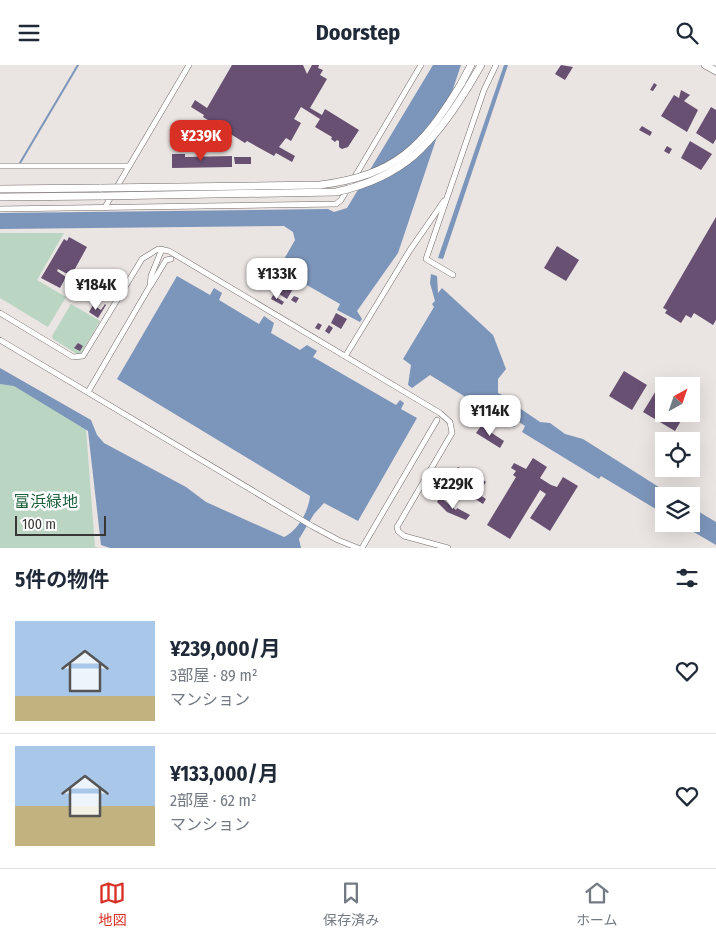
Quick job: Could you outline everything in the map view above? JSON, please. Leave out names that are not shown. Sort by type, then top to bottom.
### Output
[{"type":"street","points":[[105,207],[189,65]]},
{"type":"street","points":[[0,209],[339,203],[421,65]]},
{"type":"street","points":[[0,197],[103,197],[336,192],[358,187],[397,170],[416,156],[448,119],[471,65]]},
{"type":"street","points":[[0,189],[320,185],[346,182],[373,174],[405,155],[428,134],[481,65]]},
{"type":"street","points":[[453,275],[426,259],[484,90],[496,65]]},
{"type":"street","points":[[705,65],[716,71]]},
{"type":"street","points":[[0,166],[129,166]]},
{"type":"street","points":[[346,355],[410,250],[448,195]]},
{"type":"street","points":[[150,286],[151,276],[162,249]]},
{"type":"street","points":[[0,313],[73,357],[83,357],[135,269],[151,251],[162,249],[169,251],[346,355],[440,413],[450,422],[452,433],[397,527],[398,531],[404,536],[448,548]]},
{"type":"street","points":[[88,392],[166,260],[171,259]]},
{"type":"street","points":[[0,340],[298,517],[338,540],[358,548]]},
{"type":"street","points":[[362,548],[437,420]]},
{"type":"green space","points":[[0,233],[64,233],[37,280],[66,297],[48,327],[0,298]]},
{"type":"green space","points":[[71,304],[100,321],[81,353],[77,354],[53,339],[52,336]]},
{"type":"green space","name":"富浜緑地","points":[[0,384],[14,385],[86,429],[95,547],[100,548],[0,548]]},
{"type":"water","points":[[433,65],[461,65],[398,253],[357,311],[362,319],[360,322],[337,310],[340,304],[298,280],[297,282],[279,268],[295,240],[293,232],[284,226],[0,229],[0,213],[328,209],[334,212],[347,208]]},
{"type":"water","points":[[504,65],[508,65],[443,259],[438,258]]},
{"type":"water","points":[[431,274],[437,276],[438,293],[442,288],[493,335],[506,369],[498,379],[498,393],[514,400],[518,407],[540,422],[550,423],[565,434],[583,439],[659,487],[655,487],[655,509],[601,476],[599,479],[522,432],[525,426],[519,422],[514,427],[430,375],[412,388],[408,385],[411,365],[403,359],[434,307],[432,304],[435,301],[430,283]]},
{"type":"water","points":[[177,276],[210,295],[214,288],[222,293],[219,300],[259,324],[264,316],[274,323],[271,333],[300,350],[307,345],[317,351],[313,357],[396,405],[400,400],[404,403],[401,409],[417,418],[358,521],[324,503],[314,514],[299,539],[301,548],[110,548],[101,545],[88,431],[14,386],[0,384],[0,368],[91,420],[97,435],[104,443],[186,487],[206,502],[284,537],[298,525],[305,514],[309,502],[310,496],[117,379]]},
{"type":"water","points":[[700,512],[716,522],[716,545],[694,532],[700,532]]},
{"type":"building","points":[[232,65],[303,65],[307,74],[312,65],[319,65],[318,68],[323,70],[320,75],[327,79],[310,108],[322,115],[325,109],[359,130],[348,147],[342,149],[339,147],[339,141],[335,142],[331,139],[332,137],[315,127],[320,119],[301,107],[294,119],[301,123],[291,141],[286,138],[279,147],[295,156],[292,162],[276,153],[274,156],[247,141],[245,143],[203,117],[204,115],[191,107],[195,100],[207,108]]},
{"type":"building","points":[[561,65],[573,67],[565,80],[555,74]]},
{"type":"building","points":[[654,83],[657,85],[653,91],[650,90]]},
{"type":"building","points":[[681,90],[690,95],[684,101],[698,110],[687,132],[661,116],[674,95],[679,98]]},
{"type":"building","points":[[711,107],[716,110],[716,139],[713,144],[696,133]]},
{"type":"building","points":[[642,126],[652,132],[650,136],[639,130]]},
{"type":"building","points":[[201,139],[224,139],[224,149],[201,150]]},
{"type":"building","points":[[690,141],[712,154],[701,170],[681,158]]},
{"type":"building","points":[[667,146],[672,149],[669,154],[664,151]]},
{"type":"building","points":[[172,154],[185,154],[185,157],[232,156],[232,167],[172,168]]},
{"type":"building","points":[[234,157],[251,157],[251,164],[235,164]]},
{"type":"building","points":[[716,217],[716,320],[713,325],[694,313],[691,318],[686,315],[681,323],[665,313],[667,310],[663,308]]},
{"type":"building","points":[[69,237],[87,247],[71,276],[58,269],[57,271],[66,277],[60,288],[41,278],[64,239],[67,241]]},
{"type":"building","points":[[557,246],[579,260],[566,281],[544,268]]},
{"type":"building","points":[[285,276],[297,282],[287,299],[268,287],[274,277],[282,282]]},
{"type":"building","points":[[273,295],[284,302],[282,305],[271,299]]},
{"type":"building","points":[[294,296],[299,298],[296,303],[291,300]]},
{"type":"building","points":[[105,304],[98,318],[89,312],[93,305],[101,310]]},
{"type":"building","points":[[336,313],[347,319],[341,329],[331,323]]},
{"type":"building","points":[[318,323],[322,325],[319,330],[315,328]]},
{"type":"building","points":[[329,325],[333,328],[329,334],[325,331]]},
{"type":"building","points":[[78,343],[83,346],[80,351],[74,348]]},
{"type":"building","points":[[624,371],[647,385],[632,410],[609,396]]},
{"type":"building","points":[[655,392],[655,419],[643,412]]},
{"type":"building","points":[[662,423],[680,423],[675,431]]},
{"type":"building","points":[[481,426],[504,441],[500,448],[476,433]]},
{"type":"building","points":[[533,458],[547,467],[540,478],[551,485],[557,487],[563,477],[578,486],[550,531],[530,518],[546,494],[540,490],[510,539],[487,525],[516,477],[513,475],[516,471],[511,468],[514,463],[526,469]]},
{"type":"building","points":[[458,467],[463,470],[456,481],[451,478]]},
{"type":"building","points":[[467,470],[477,476],[479,473],[482,475],[480,478],[486,482],[480,491],[461,478]]},
{"type":"building","points":[[451,479],[461,485],[458,489],[448,483]]},
{"type":"building","points":[[462,485],[473,492],[470,496],[459,490]]},
{"type":"building","points":[[475,492],[486,499],[483,504],[472,497]]},
{"type":"building","points":[[440,497],[456,510],[457,508],[470,515],[466,520],[447,512],[437,502]]},
{"type":"waterway","points":[[20,163],[78,65]]}]
